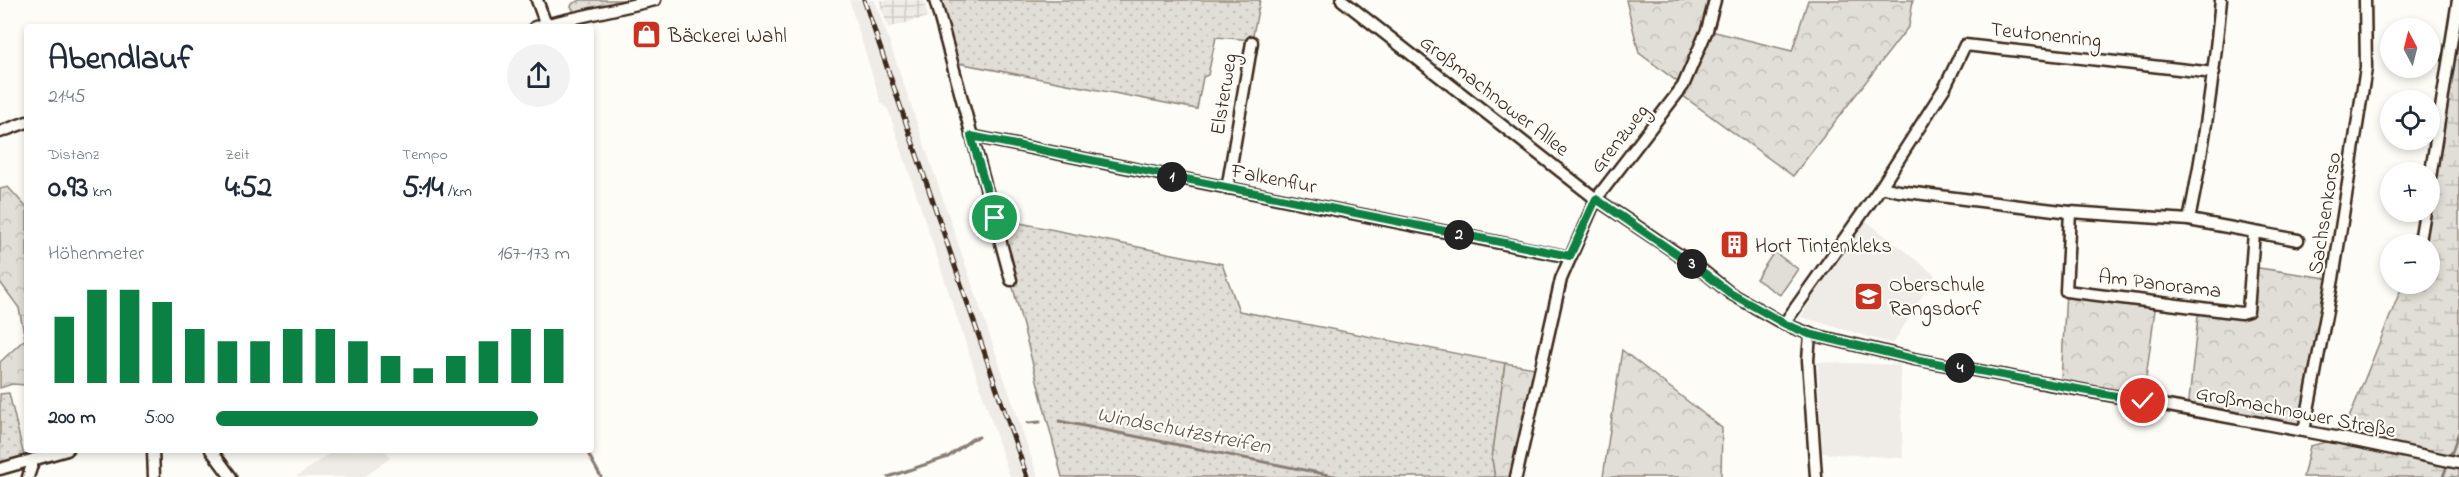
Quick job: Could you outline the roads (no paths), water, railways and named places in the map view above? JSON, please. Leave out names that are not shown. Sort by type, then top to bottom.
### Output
[{"type":"street","points":[[537,0],[540,24]]},
{"type":"street","points":[[549,24],[655,0]]},
{"type":"street","points":[[935,0],[1011,280]]},
{"type":"street","name":"Großmachnower Allee","points":[[1342,0],[1596,199]]},
{"type":"street","name":"Grenzweg","points":[[1516,477],[1561,279],[1570,256],[1596,199],[1683,86],[1709,22],[1714,0]]},
{"type":"street","points":[[2189,220],[2200,167],[2214,73],[2221,0]]},
{"type":"street","name":"Sachsenkorso","points":[[2304,431],[2333,279],[2366,68],[2365,0]]},
{"type":"street","points":[[2433,162],[2458,0]]},
{"type":"street","name":"Elsterweg","points":[[1227,189],[1252,42]]},
{"type":"street","name":"Teutonenring","points":[[1785,324],[1881,187],[1946,87],[1965,45],[2214,73]]},
{"type":"street","points":[[0,132],[24,123]]},
{"type":"street","name":"Falkenflur","points":[[971,136],[1570,256]]},
{"type":"street","points":[[1881,187],[2070,212],[2189,220],[2298,240]]},
{"type":"street","name":"Großmachnower Straße","points":[[1596,199],[1730,293],[1785,324],[1809,334],[1877,351],[2304,431],[2459,463]]},
{"type":"street","name":"Am Panorama","points":[[2070,212],[2066,291],[2241,313],[2248,311],[2254,232]]},
{"type":"street","points":[[1809,334],[1808,360],[1816,477]]},
{"type":"street","points":[[0,469],[56,453]]},
{"type":"street","points":[[153,453],[154,477]]},
{"type":"street","points":[[213,453],[231,477]]},
{"type":"street","points":[[28,477],[34,459]]},
{"type":"waterway","name":"Windschutzstreifen","points":[[1059,421],[1339,477]]},
{"type":"waterway","name":"Windschutzstreifen","points":[[1028,423],[1040,422]]},
{"type":"waterway","points":[[2443,477],[2459,432]]},
{"type":"waterway","name":"Windschutzstreifen","points":[[888,477],[948,457],[972,439],[979,437]]},
{"type":"waterway","points":[[588,453],[601,477]]},
{"type":"railway","points":[[864,0],[1027,477]]},
{"type":"place","name":"Bäckerei Wahl","points":[[647,35]]},
{"type":"place","name":"Hort Tintenkleks","points":[[1734,245]]},
{"type":"place","name":"Oberschule Rangsdorf","points":[[1868,296]]}]
